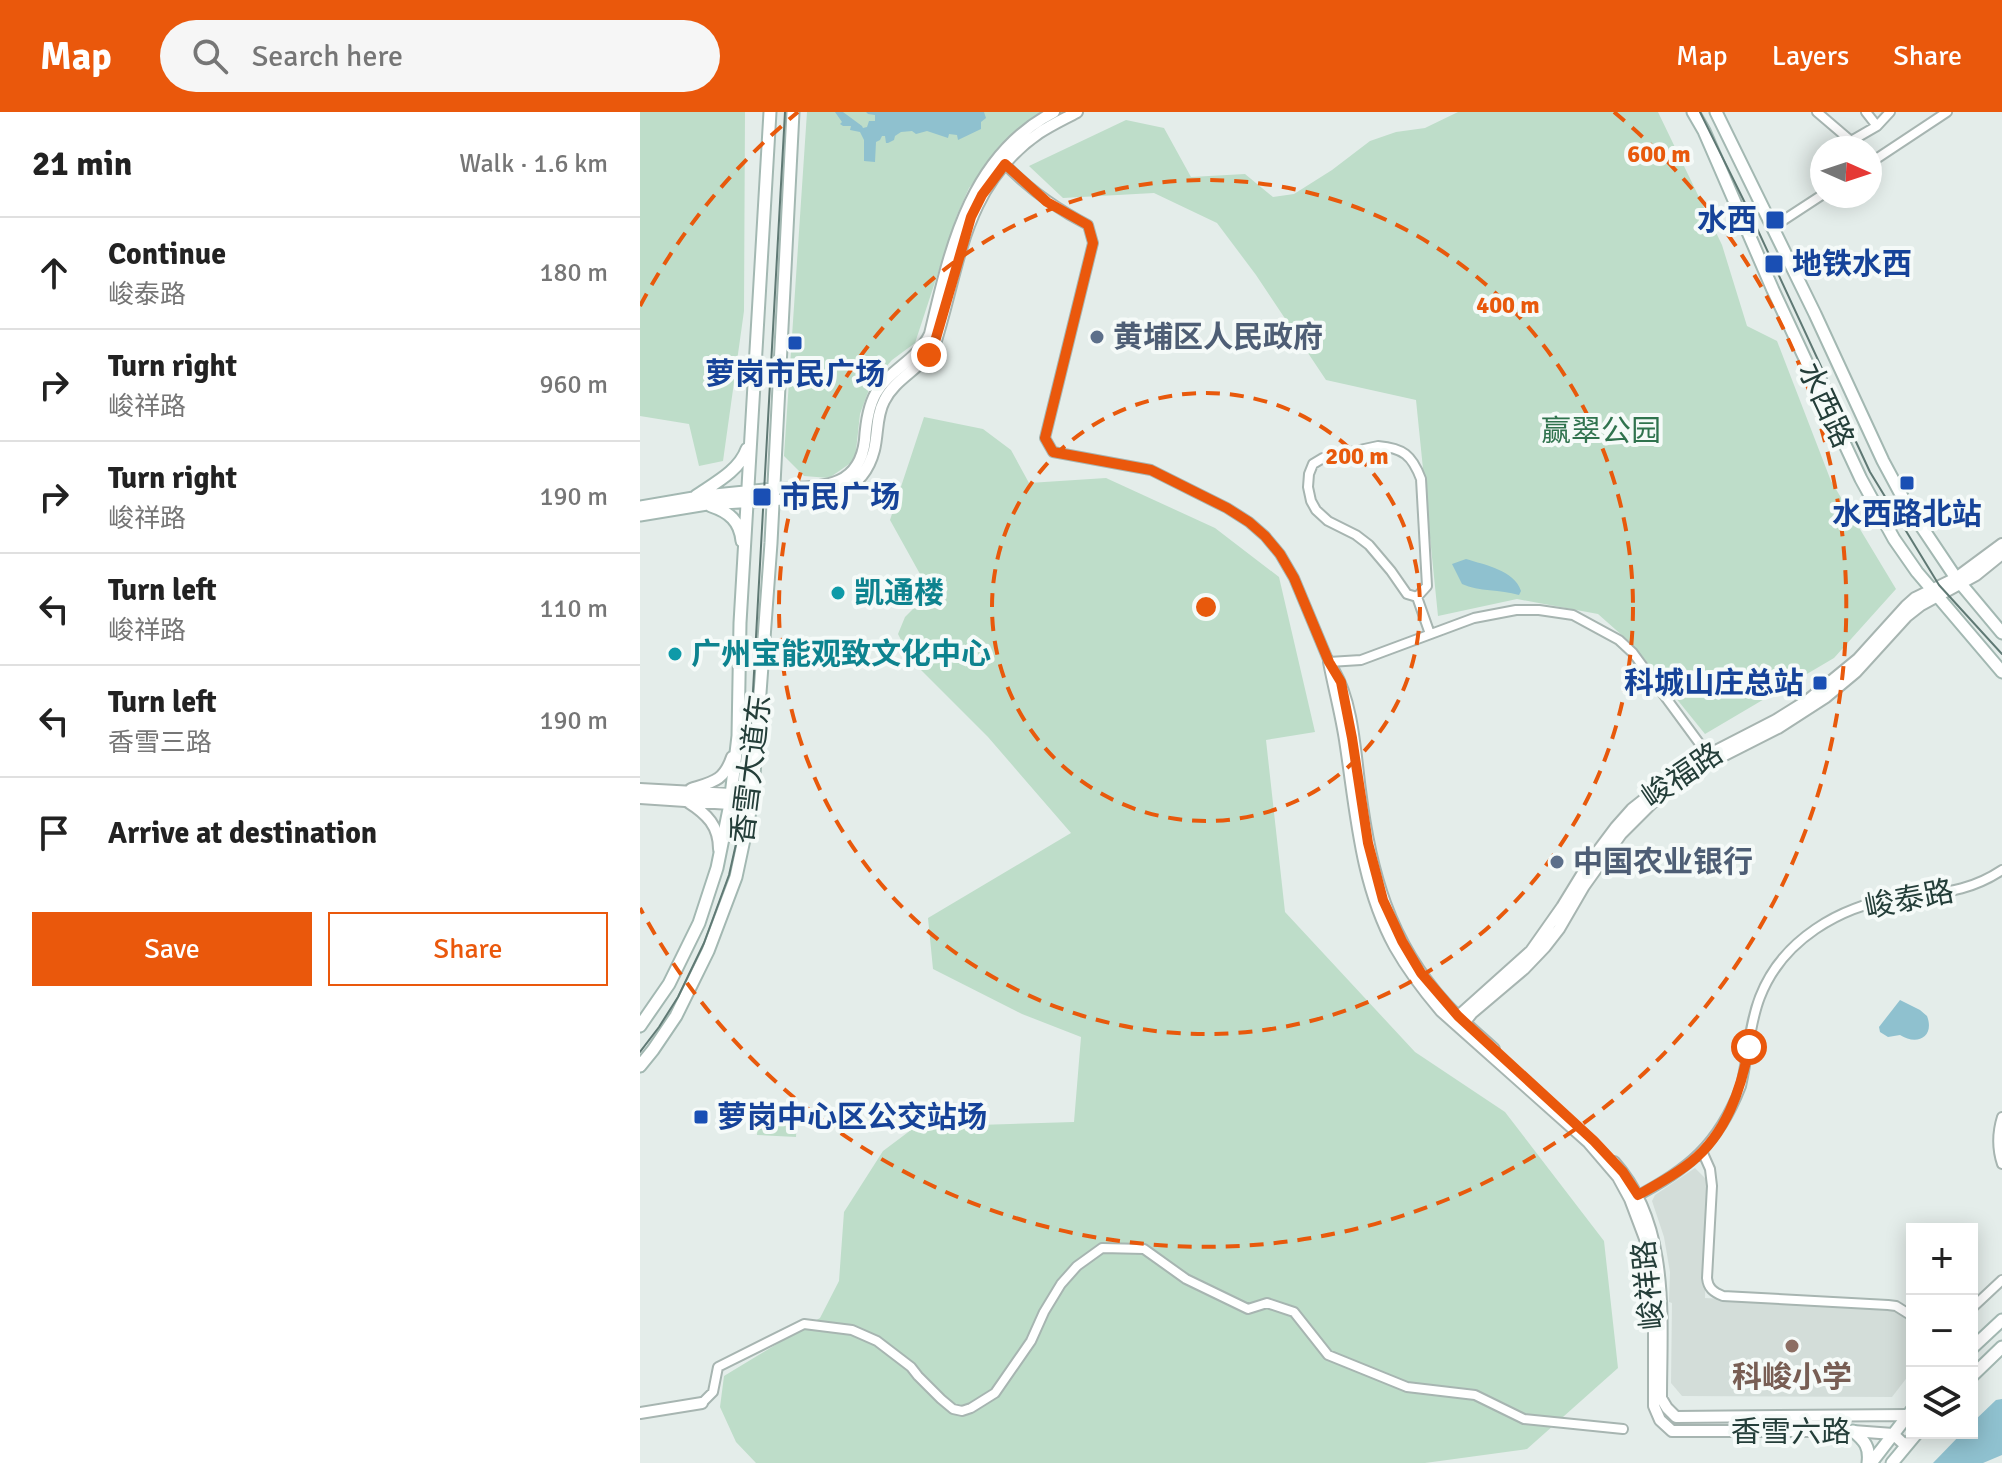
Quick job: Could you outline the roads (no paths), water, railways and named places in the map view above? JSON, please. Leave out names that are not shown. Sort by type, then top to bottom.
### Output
[{"type":"main road","name":"香雪大道东","points":[[640,1026],[669,984],[689,946],[717,868],[731,799],[738,736],[743,559],[770,112]]},
{"type":"main road","name":"香雪大道东","points":[[640,1066],[676,1016],[708,951],[736,877],[752,802],[773,495],[793,112]]},
{"type":"main road","name":"水西路","points":[[1693,112],[1861,479],[1894,539],[2002,672]]},
{"type":"main road","name":"水西路","points":[[1716,112],[1905,502],[1958,581],[2002,633]]},
{"type":"main road","points":[[692,498],[739,464],[747,449],[751,430]]},
{"type":"main road","points":[[640,507],[692,498],[773,495]]},
{"type":"main road","points":[[640,515],[748,496]]},
{"type":"main road","points":[[707,504],[728,513],[737,522],[742,536],[743,559]]},
{"type":"main road","points":[[1978,1342],[2002,1320]]},
{"type":"main road","points":[[1978,1370],[2002,1347]]},
{"type":"main road","points":[[1870,1463],[1906,1420]]},
{"type":"main road","points":[[1853,1431],[1866,1443],[1870,1463]]},
{"type":"main road","points":[[1892,1463],[1912,1439]]},
{"type":"street","points":[[1002,161],[1039,133],[1077,112]]},
{"type":"street","points":[[1817,112],[1851,141],[1877,126],[1890,112]]},
{"type":"street","points":[[1866,112],[1877,126]]},
{"type":"street","points":[[1882,155],[1947,112]]},
{"type":"street","points":[[773,495],[835,484],[856,466],[864,448],[872,401],[887,379],[924,347],[930,334],[959,225],[979,185],[1020,136],[1051,114]]},
{"type":"street","name":"峻祥路","points":[[1002,161],[1047,202],[1088,225],[1093,243],[1045,438],[1053,452],[1151,470],[1249,522],[1280,554],[1294,578],[1329,662],[1345,740],[1358,833],[1371,890],[1388,932],[1423,989],[1594,1141],[1623,1172],[1650,1230],[1660,1279],[1661,1398],[1676,1417]]},
{"type":"street","points":[[1773,227],[1810,203]]},
{"type":"street","points":[[1378,446],[1405,453],[1416,466],[1421,479],[1427,586],[1417,597],[1407,594],[1369,545],[1328,521],[1316,510],[1308,487],[1313,464],[1323,458],[1378,446]]},
{"type":"street","points":[[1958,581],[2002,544]]},
{"type":"street","points":[[1958,581],[2002,554]]},
{"type":"street","name":"峻福路","points":[[1459,1022],[1531,951],[1589,863],[1632,809],[1670,779],[1708,755],[1808,700],[1858,659],[1915,598],[1958,581]]},
{"type":"street","name":"峻福路","points":[[1459,1022],[1524,969],[1545,947],[1606,854],[1637,817],[1697,769],[1778,728],[1826,697],[1874,654],[1907,616],[1934,592]]},
{"type":"street","points":[[1417,597],[1430,634]]},
{"type":"street","points":[[1329,662],[1361,660],[1474,618],[1516,610],[1573,615],[1619,640],[1633,653],[1708,755]]},
{"type":"street","points":[[640,798],[685,796],[721,777],[732,759],[738,736]]},
{"type":"street","points":[[640,789],[685,796],[731,799],[741,796],[752,802]]},
{"type":"street","points":[[685,796],[714,825],[719,844],[717,868]]},
{"type":"street","name":"峻泰路","points":[[1634,1197],[1678,1171],[1710,1144],[1741,1086],[1760,996],[1774,970],[1816,928],[1846,911],[1875,901],[1963,889],[2002,870]]},
{"type":"street","points":[[2002,1117],[1998,1149],[2002,1164]]},
{"type":"street","points":[[1702,1151],[1710,1169],[1712,1186],[1707,1278],[1712,1291],[1723,1296],[1888,1305],[1906,1312]]},
{"type":"street","name":"峻祥路","points":[[1634,1197],[1651,1268],[1654,1406],[1660,1420],[1672,1431]]},
{"type":"street","points":[[640,1413],[702,1403],[713,1392],[718,1367],[804,1324],[852,1330],[877,1341],[911,1367],[953,1409],[962,1411],[971,1408],[995,1393],[1031,1341],[1061,1284],[1077,1266],[1102,1248],[1144,1249],[1186,1279],[1248,1309],[1267,1303],[1294,1312],[1328,1355],[1407,1387],[1475,1395],[1524,1419],[1623,1429]]},
{"type":"street","points":[[1978,1302],[2002,1280]]},
{"type":"street","name":"香雪六路","points":[[1676,1417],[1906,1414]]},
{"type":"street","name":"香雪六路","points":[[1672,1431],[1853,1431],[1893,1434],[1906,1446]]},
{"type":"water","points":[[835,112],[843,112],[863,128],[869,121],[875,121],[875,115],[866,112],[984,112],[986,118],[981,122],[981,129],[958,140],[957,135],[949,134],[948,138],[927,131],[916,134],[912,131],[901,132],[888,143],[882,136],[876,142],[875,162],[864,161],[864,140],[860,132],[840,124],[842,122]]},
{"type":"water","points":[[1466,559],[1506,573],[1517,584],[1521,591],[1519,595],[1462,584],[1452,564]]},
{"type":"water","points":[[1900,1000],[1927,1016],[1929,1029],[1923,1038],[1888,1037],[1880,1032],[1879,1027]]},
{"type":"water","points":[[2002,1399],[2002,1455],[1983,1463],[1933,1463],[1956,1439],[1978,1439],[1978,1417],[1996,1400]]},
{"type":"tram line","points":[[640,1052],[678,997],[704,943],[729,875],[745,804],[785,112]]},
{"type":"tram line","points":[[1700,112],[1870,472],[1939,585],[2002,654]]},
{"type":"place","name":"水西","points":[[1775,220]]},
{"type":"place","name":"地铁水西","points":[[1774,264]]},
{"type":"place","name":"黄埔区人民政府","points":[[1097,337]]},
{"type":"place","name":"萝岗市民广场","points":[[795,343]]},
{"type":"place","name":"水西路北站","points":[[1907,483]]},
{"type":"place","name":"市民广场","points":[[762,497]]},
{"type":"place","name":"凯通楼","points":[[838,593]]},
{"type":"place","name":"广州宝能观致文化中心","points":[[675,654]]},
{"type":"place","name":"科城山庄总站","points":[[1820,683]]},
{"type":"place","name":"中国农业银行","points":[[1557,862]]},
{"type":"place","name":"萝岗中心区公交站场","points":[[701,1117]]},
{"type":"place","name":"科峻小学","points":[[1792,1346]]},
{"type":"park label","name":"赢翠公园","points":[[1601,431]]}]
